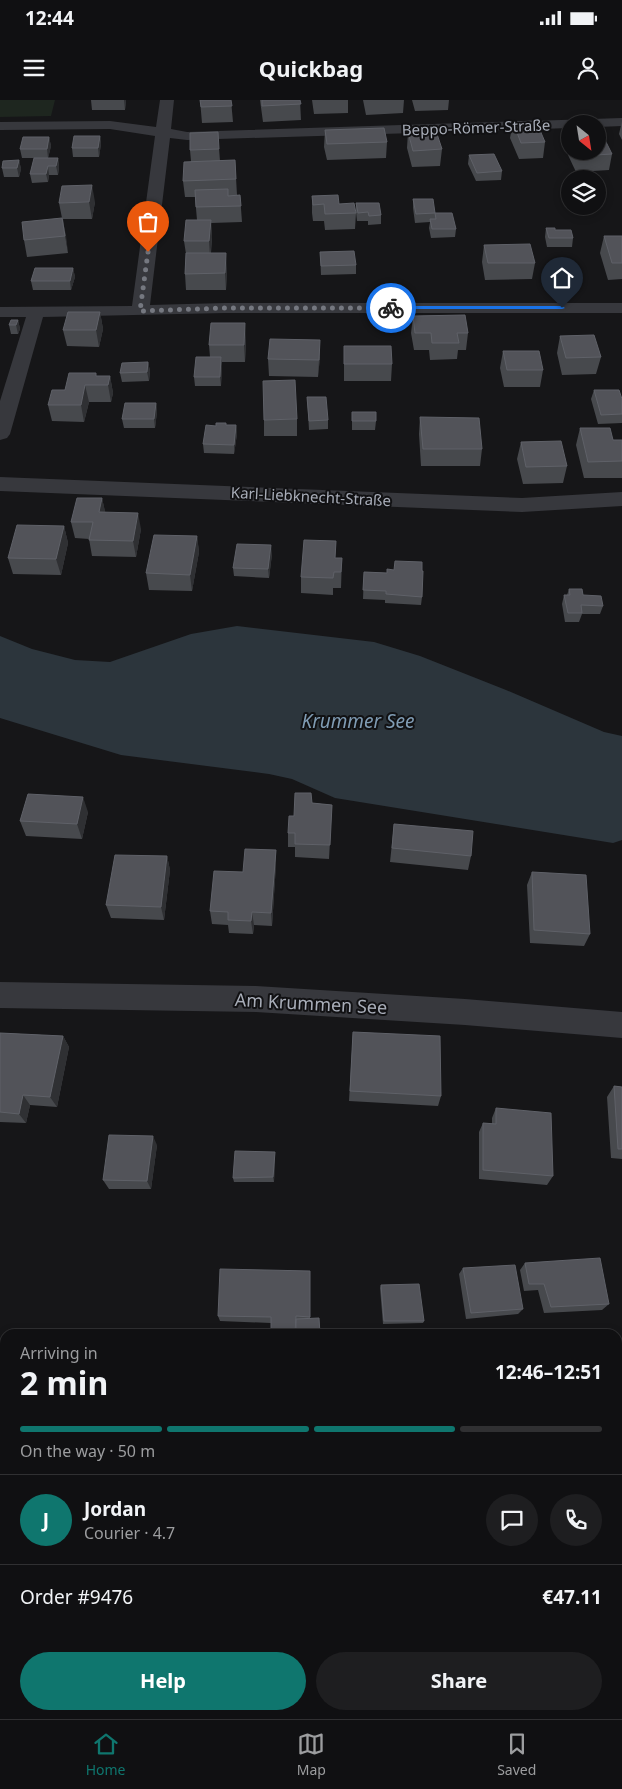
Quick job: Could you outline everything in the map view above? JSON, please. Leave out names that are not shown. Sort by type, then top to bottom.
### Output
[{"type":"street","points":[[140,311],[166,100]]},
{"type":"street","name":"Beppo-Römer-Straße","points":[[0,126],[110,125],[187,136],[622,122]]},
{"type":"street","points":[[0,312],[225,308],[622,308]]},
{"type":"street","points":[[0,434],[36,312]]},
{"type":"street","name":"Karl-Liebknecht-Straße","points":[[0,484],[522,505],[622,499]]},
{"type":"street","name":"Am Krummen See","points":[[0,995],[256,999],[464,1012],[622,1025]]},
{"type":"shaded area","points":[[0,100],[55,100],[51,116],[0,117]]},
{"type":"water","name":"Krummer See","points":[[237,626],[374,642],[420,656],[604,732],[622,736],[622,840],[613,843],[335,798],[292,779],[269,774],[121,755],[0,718],[0,636],[32,649],[75,660],[110,662],[191,634]]},
{"type":"building","points":[[200,100],[231,100],[232,106],[201,107]]},
{"type":"building","points":[[262,100],[300,100],[301,104],[262,106]]},
{"type":"building","points":[[536,121],[545,142],[521,143],[513,122]]},
{"type":"building","points":[[384,128],[387,142],[327,144],[325,130]]},
{"type":"building","points":[[436,131],[442,149],[413,151],[408,132]]},
{"type":"building","points":[[218,132],[219,149],[190,150],[190,133]]},
{"type":"building","points":[[74,136],[100,136],[98,148],[72,148]]},
{"type":"building","points":[[23,137],[49,137],[47,149],[20,149]]},
{"type":"building","points":[[606,142],[612,154],[606,154]]},
{"type":"building","points":[[494,154],[502,171],[477,173],[469,155]]},
{"type":"building","points":[[34,158],[58,158],[56,166],[48,166],[46,174],[30,174]]},
{"type":"building","points":[[19,160],[17,168],[2,168],[3,161]]},
{"type":"building","points":[[235,160],[236,179],[183,181],[184,162]]},
{"type":"building","points":[[92,185],[89,202],[59,203],[62,186]]},
{"type":"building","points":[[228,189],[228,196],[240,195],[241,206],[196,207],[195,190]]},
{"type":"building","points":[[338,195],[339,204],[354,203],[356,213],[325,214],[324,204],[313,205],[312,196]]},
{"type":"building","points":[[413,199],[433,199],[435,213],[416,214]]},
{"type":"building","points":[[356,203],[379,203],[381,215],[369,216],[368,212],[358,213]]},
{"type":"building","points":[[435,213],[452,213],[456,229],[432,229],[430,219],[436,219]]},
{"type":"building","points":[[62,218],[65,236],[24,240],[22,222]]},
{"type":"building","points":[[186,220],[211,220],[209,241],[184,241]]},
{"type":"building","points":[[546,228],[571,230],[573,238],[549,238]]},
{"type":"building","points":[[604,236],[622,236],[622,263],[612,263]]},
{"type":"building","points":[[530,244],[535,263],[488,263],[484,245]]},
{"type":"building","points":[[354,251],[356,265],[321,266],[320,252]]},
{"type":"building","points":[[186,253],[226,253],[225,273],[185,274]]},
{"type":"building","points":[[35,268],[73,268],[70,281],[31,281]]},
{"type":"building","points":[[68,312],[100,312],[96,330],[63,330]]},
{"type":"building","points":[[465,315],[468,333],[457,333],[459,343],[432,343],[431,333],[415,333],[413,316]]},
{"type":"building","points":[[11,320],[18,320],[16,325],[9,325]]},
{"type":"building","points":[[211,323],[245,323],[244,345],[209,345]]},
{"type":"building","points":[[594,335],[601,357],[566,358],[560,336]]},
{"type":"building","points":[[270,339],[320,340],[319,360],[268,359]]},
{"type":"building","points":[[344,346],[391,346],[392,364],[344,364]]},
{"type":"building","points":[[503,351],[539,351],[543,370],[507,370]]},
{"type":"building","points":[[196,357],[221,357],[220,377],[194,377]]},
{"type":"building","points":[[148,362],[147,372],[120,373],[122,363]]},
{"type":"building","points":[[69,373],[96,373],[96,376],[110,376],[108,385],[85,385],[81,405],[48,405],[52,390],[65,390]]},
{"type":"building","points":[[295,380],[297,419],[264,420],[263,381]]},
{"type":"building","points":[[594,390],[619,390],[622,399],[622,414],[601,415]]},
{"type":"building","points":[[307,397],[326,397],[328,420],[309,421]]},
{"type":"building","points":[[125,403],[156,403],[154,419],[122,419]]},
{"type":"building","points":[[352,412],[376,412],[376,421],[352,421]]},
{"type":"building","points":[[420,417],[479,418],[482,449],[423,449]]},
{"type":"building","points":[[216,423],[236,425],[234,445],[203,444],[206,425],[216,426]]},
{"type":"building","points":[[580,428],[610,428],[613,440],[622,440],[622,461],[588,462]]},
{"type":"building","points":[[561,441],[567,466],[526,467],[521,442]]},
{"type":"building","points":[[77,498],[102,498],[99,512],[138,513],[133,541],[89,540],[93,522],[71,522]]},
{"type":"building","points":[[17,525],[64,526],[56,559],[8,558]]},
{"type":"building","points":[[154,535],[197,536],[190,575],[146,573]]},
{"type":"building","points":[[304,540],[336,541],[335,558],[342,558],[341,572],[334,572],[333,578],[301,577]]},
{"type":"building","points":[[237,544],[271,545],[268,569],[233,568]]},
{"type":"building","points":[[395,561],[422,562],[422,597],[386,594],[386,591],[363,590],[364,572],[387,573],[387,569],[394,570]]},
{"type":"building","points":[[569,589],[582,589],[583,595],[601,596],[603,606],[581,605],[582,613],[568,613],[564,595],[570,595]]},
{"type":"building","points":[[295,793],[311,793],[312,803],[332,805],[330,845],[295,844],[295,833],[288,833],[289,816],[294,816]]},
{"type":"building","points":[[28,794],[83,797],[77,824],[20,821]]},
{"type":"building","points":[[394,824],[473,831],[471,856],[392,848]]},
{"type":"building","points":[[245,849],[276,850],[271,913],[252,912],[251,921],[228,920],[228,912],[210,911],[214,871],[243,872]]},
{"type":"building","points":[[115,855],[167,856],[161,907],[106,905]]},
{"type":"building","points":[[532,872],[586,875],[590,934],[534,930]]},
{"type":"building","points":[[353,1032],[440,1036],[441,1096],[350,1091]]},
{"type":"building","points":[[0,1033],[63,1036],[50,1097],[23,1095],[19,1114],[0,1112]]},
{"type":"building","points":[[614,1086],[622,1087],[622,1149],[618,1149]]},
{"type":"building","points":[[496,1108],[551,1113],[553,1176],[483,1170],[483,1123],[496,1124]]},
{"type":"building","points":[[109,1135],[153,1136],[147,1181],[103,1180]]},
{"type":"building","points":[[235,1151],[275,1152],[273,1177],[233,1178]]},
{"type":"building","points":[[600,1258],[609,1304],[551,1307],[544,1284],[529,1284],[525,1263]]},
{"type":"building","points":[[515,1265],[523,1309],[471,1313],[463,1268]]},
{"type":"building","points":[[220,1269],[310,1271],[310,1317],[296,1316],[295,1329],[271,1329],[271,1317],[218,1316]]},
{"type":"building","points":[[419,1284],[424,1321],[384,1321],[381,1285]]},
{"type":"building","points":[[319,1318],[320,1329],[296,1329],[296,1319]]},
{"type":"way so far","points":[[148,252],[140,311],[225,308],[391,308]]},
{"type":"route","points":[[391,308],[562,308]]}]
